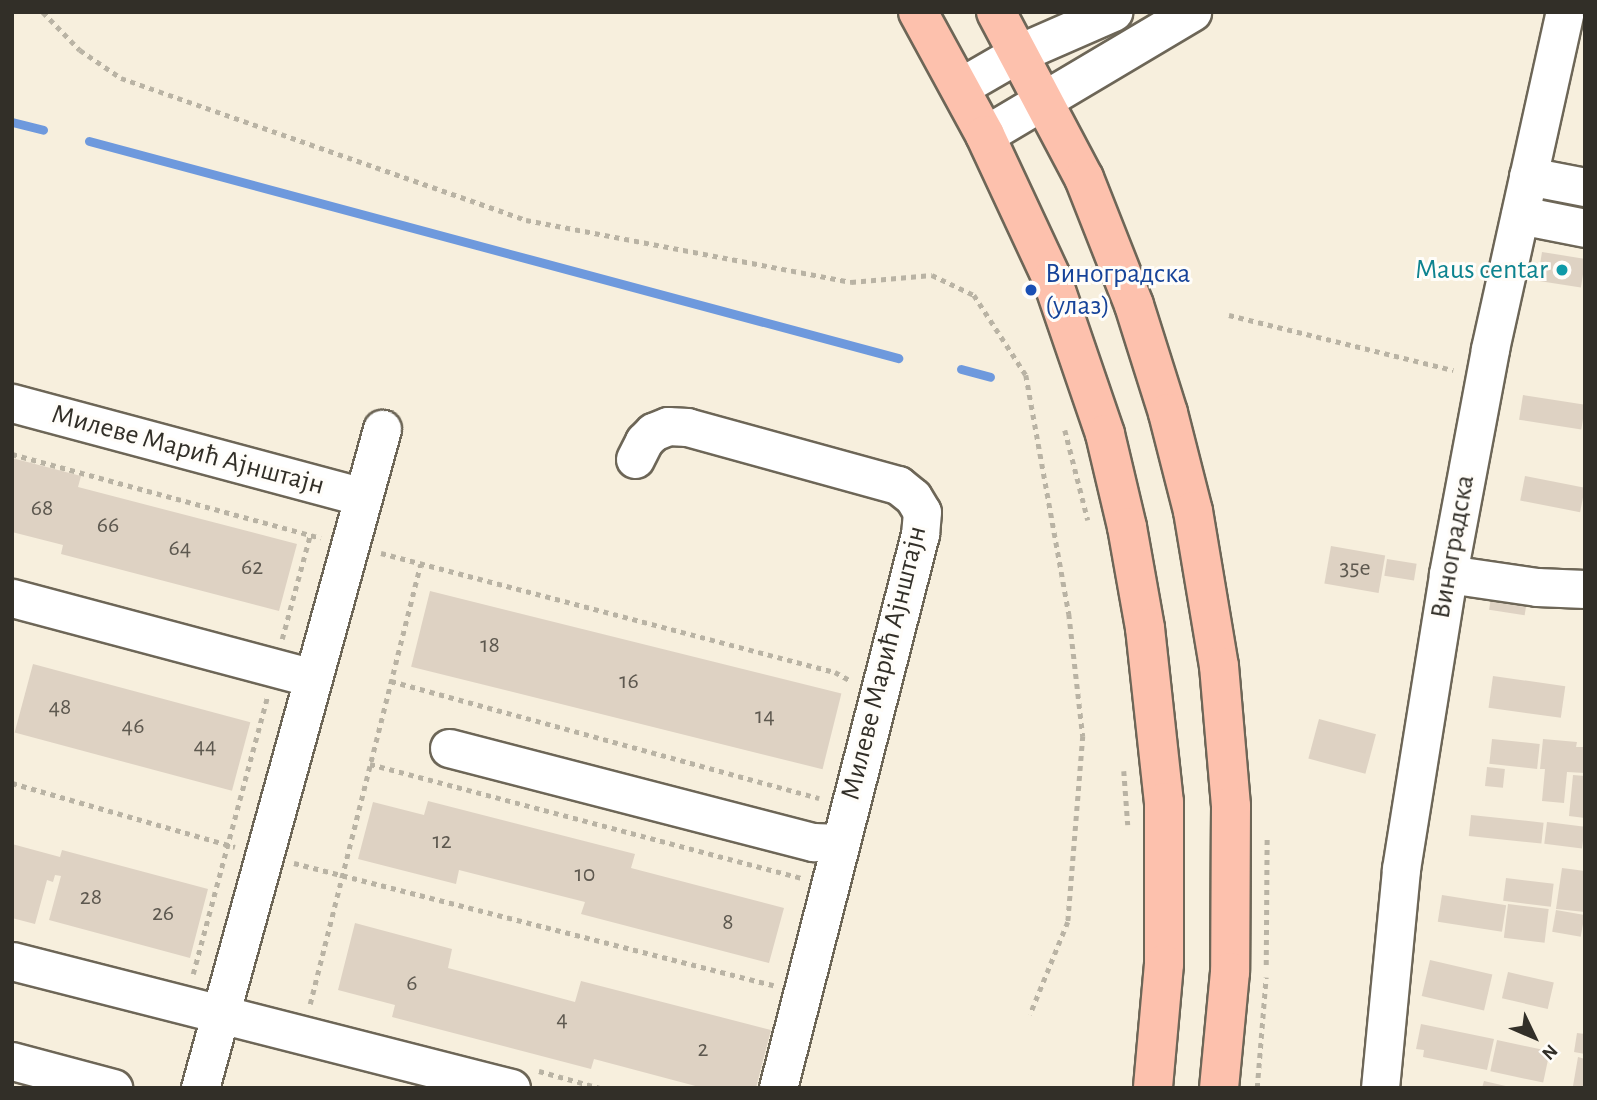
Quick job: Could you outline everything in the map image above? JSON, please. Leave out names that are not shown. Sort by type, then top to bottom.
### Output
[{"type":"highway","points":[[918,12],[985,135],[1056,291],[1105,434],[1127,527],[1145,628],[1164,802],[1164,964],[1153,1088]]},
{"type":"highway","points":[[996,12],[1084,178],[1134,305],[1168,413],[1195,524],[1219,666],[1231,806],[1230,972],[1219,1088]]},
{"type":"street","points":[[960,87],[1019,52],[1114,12]]},
{"type":"street","points":[[985,135],[1192,12]]},
{"type":"street","name":"Виноградска","points":[[1380,1088],[1401,869],[1448,574],[1484,378],[1565,12]]},
{"type":"street","points":[[1528,176],[1585,187]]},
{"type":"street","points":[[1520,215],[1585,228]]},
{"type":"street","name":"Милеве Марић Ајнштајн","points":[[12,403],[363,497]]},
{"type":"street","name":"Милеве Марић Ајнштајн","points":[[635,459],[644,441],[653,432],[668,426],[687,427],[898,485],[913,497],[922,512],[920,534],[910,570],[826,842],[802,992],[778,1088]]},
{"type":"street","name":"Милеве Марић Ајнштајн","points":[[200,1088],[220,1016],[286,862],[313,678],[382,429]]},
{"type":"street","points":[[1448,574],[1537,587],[1585,589]]},
{"type":"street","points":[[12,598],[313,678]]},
{"type":"street","points":[[449,748],[826,842]]},
{"type":"street","points":[[12,961],[511,1088]]},
{"type":"street","points":[[12,1062],[113,1088]]},
{"type":"path","points":[[43,12],[80,50],[121,78],[526,220],[851,282],[932,275],[974,295],[1026,375],[1069,614],[1083,736],[1068,922],[1030,1015]]},
{"type":"path","points":[[1229,315],[1484,378]]},
{"type":"path","points":[[1061,416],[1088,521]]},
{"type":"path","points":[[12,454],[420,565],[835,672],[856,683]]},
{"type":"path","points":[[194,970],[310,535]]},
{"type":"path","points":[[298,1004],[309,1008],[420,565]]},
{"type":"path","points":[[370,764],[804,879],[826,842],[822,798],[391,681]]},
{"type":"path","points":[[1124,768],[1128,833]]},
{"type":"path","points":[[12,783],[286,862],[802,992]]},
{"type":"building","name":"Maus centar","points":[[1542,252],[1585,259],[1581,288],[1537,281]]},
{"type":"building","points":[[1523,395],[1585,405],[1581,430],[1519,420]]},
{"type":"building","points":[[12,458],[81,476],[78,487],[297,544],[279,611],[61,554],[63,545],[12,532]]},
{"type":"building","points":[[1525,476],[1585,488],[1580,512],[1520,501]]},
{"type":"building","points":[[1331,546],[1385,556],[1379,593],[1324,583]]},
{"type":"building","points":[[1387,559],[1417,564],[1414,580],[1384,576]]},
{"type":"building","points":[[1493,585],[1529,591],[1525,615],[1489,610]]},
{"type":"building","points":[[430,591],[841,694],[823,769],[411,667]]},
{"type":"building","points":[[33,664],[250,722],[232,791],[15,733]]},
{"type":"building","points":[[1493,676],[1565,686],[1561,718],[1489,708]]},
{"type":"building","points":[[1319,719],[1376,734],[1365,774],[1308,759]]},
{"type":"building","points":[[1492,739],[1540,744],[1537,769],[1489,764]]},
{"type":"building","points":[[1543,739],[1577,742],[1576,747],[1585,747],[1585,773],[1567,772],[1564,803],[1542,801],[1545,769],[1540,769]]},
{"type":"building","points":[[1487,767],[1505,769],[1503,788],[1485,786]]},
{"type":"building","points":[[1573,775],[1585,776],[1585,818],[1569,816]]},
{"type":"building","points":[[428,801],[635,854],[631,868],[784,908],[769,963],[581,914],[585,902],[459,870],[456,884],[358,859],[373,802],[424,815]]},
{"type":"building","points":[[1471,815],[1544,823],[1541,844],[1469,836]]},
{"type":"building","points":[[1547,822],[1585,827],[1582,848],[1544,844]]},
{"type":"building","points":[[12,844],[60,857],[62,850],[208,889],[190,958],[49,920],[61,876],[55,875],[53,882],[47,880],[35,924],[12,918]]},
{"type":"building","points":[[1562,868],[1585,871],[1585,912],[1556,909]]},
{"type":"building","points":[[1506,878],[1554,884],[1551,907],[1503,901]]},
{"type":"building","points":[[1442,895],[1506,905],[1502,932],[1438,922]]},
{"type":"building","points":[[1508,904],[1549,909],[1545,943],[1504,938]]},
{"type":"building","points":[[1556,910],[1585,915],[1581,937],[1552,932]]},
{"type":"building","points":[[355,923],[452,949],[448,968],[575,1002],[581,981],[771,1030],[756,1088],[703,1088],[594,1059],[591,1069],[392,1017],[395,1005],[338,990]]},
{"type":"building","points":[[1430,960],[1492,974],[1484,1010],[1422,996]]},
{"type":"building","points":[[1508,972],[1554,983],[1548,1009],[1502,998]]},
{"type":"building","points":[[1421,1024],[1494,1039],[1487,1070],[1423,1057],[1424,1050],[1416,1049]]},
{"type":"building","points":[[1577,1033],[1585,1034],[1585,1054],[1574,1052]]},
{"type":"building","points":[[1497,1040],[1550,1051],[1543,1083],[1490,1071]]},
{"type":"building","points":[[1578,1057],[1585,1059],[1585,1088],[1573,1086]]},
{"type":"building","points":[[1484,1081],[1510,1087],[1510,1088],[1482,1088]]},
{"type":"waterway","points":[[12,122],[43,130]]},
{"type":"waterway","points":[[89,141],[898,358]]},
{"type":"waterway","points":[[961,369],[990,377]]},
{"type":"place","name":"Maus centar","points":[[1562,270]]},
{"type":"place","name":"Виноградска (улаз)","points":[[1031,290]]}]
